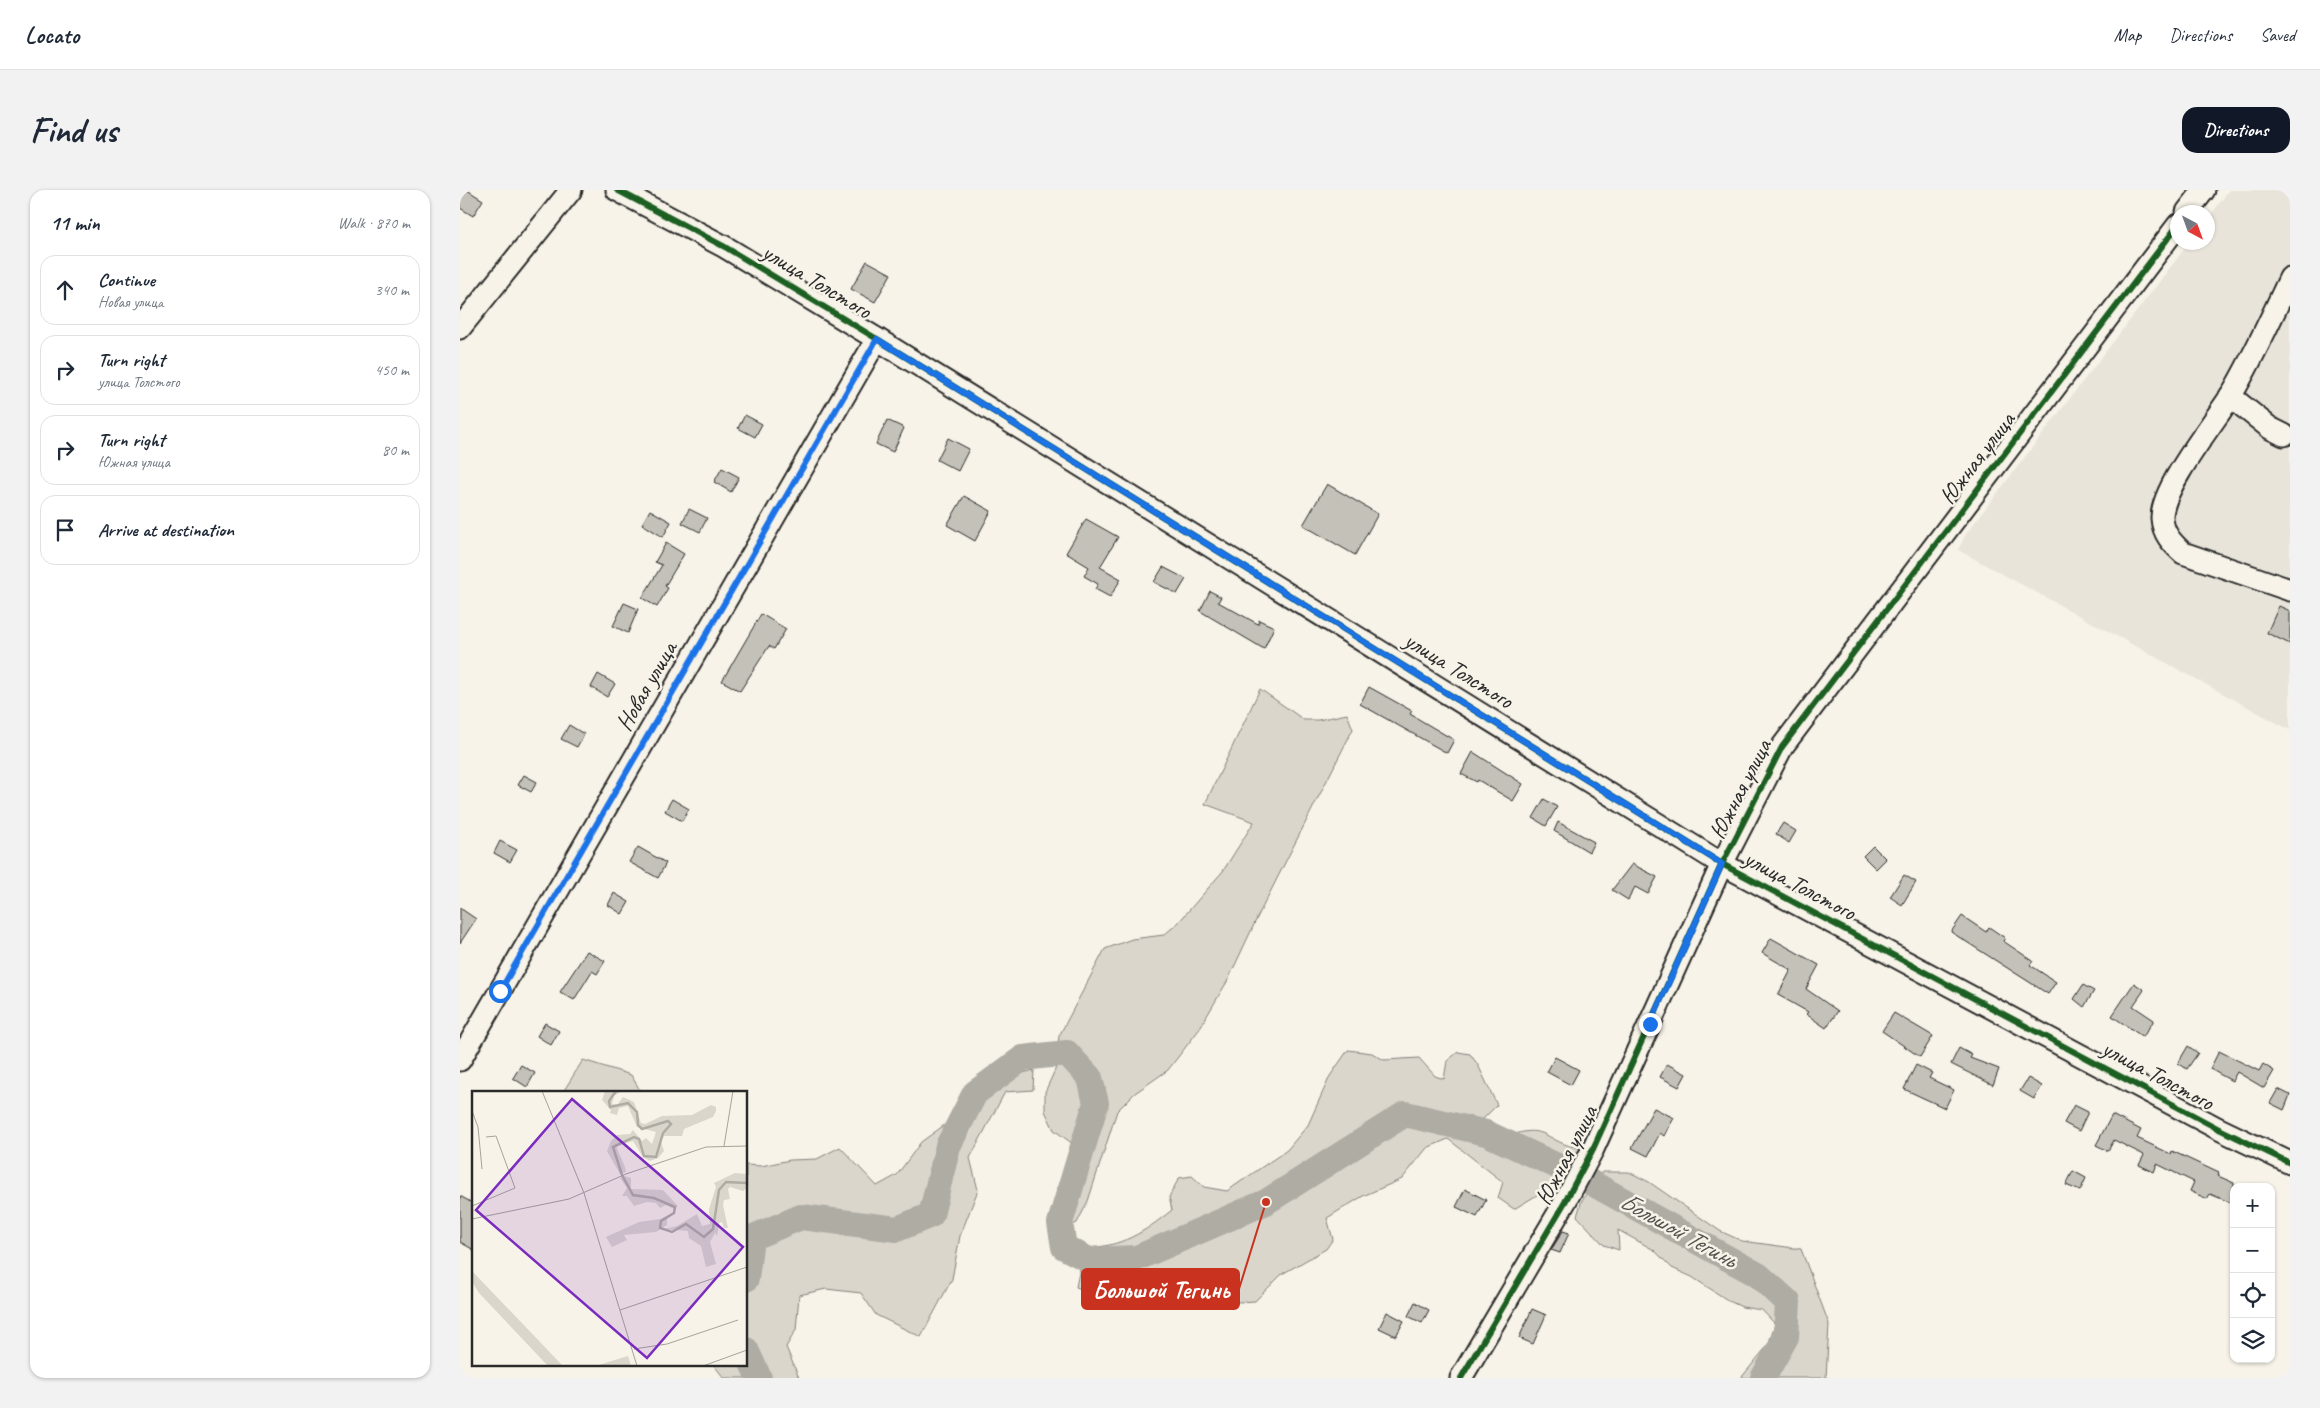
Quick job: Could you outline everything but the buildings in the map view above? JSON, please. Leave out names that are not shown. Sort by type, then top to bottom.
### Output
[{"type":"street","points":[[460,328],[571,190]]},
{"type":"street","name":"улица Толстого","points":[[617,190],[726,247],[877,339],[1722,864],[2217,1128],[2290,1163]]},
{"type":"street","points":[[2192,205],[2204,190]]},
{"type":"street","name":"Южная улица","points":[[1461,1378],[1565,1202],[1593,1149],[1722,864],[1782,747],[2170,236]]},
{"type":"street","points":[[2290,278],[2264,333],[2230,396],[2186,462],[2165,502],[2162,518],[2165,532],[2171,542],[2183,552],[2290,590]]},
{"type":"street","name":"Новая улица","points":[[460,1060],[877,339]]},
{"type":"street","points":[[2230,396],[2270,428],[2284,434]]},
{"type":"shaded area","points":[[2229,190],[2290,190],[2290,730],[1958,550],[1966,534],[2184,250],[2215,250],[2215,209]]},
{"type":"shaded area","points":[[1260,689],[1304,720],[1318,720],[1347,714],[1353,729],[1258,916],[1228,980],[1198,1031],[1168,1070],[1135,1093],[1117,1111],[1088,1201],[1077,1223],[1067,1228],[1054,1219],[1073,1144],[1054,1130],[1045,1111],[1045,1092],[1055,1070],[1059,1036],[1105,949],[1132,939],[1164,935],[1178,923],[1223,871],[1254,822],[1205,804]]},
{"type":"shaded area","points":[[1348,1050],[1372,1053],[1384,1060],[1419,1058],[1435,1076],[1444,1079],[1447,1061],[1458,1052],[1470,1054],[1478,1065],[1497,1105],[1481,1121],[1509,1136],[1522,1132],[1539,1132],[1560,1142],[1580,1148],[1557,1183],[1514,1209],[1498,1198],[1503,1182],[1448,1139],[1427,1148],[1402,1179],[1363,1196],[1327,1218],[1333,1239],[1326,1249],[1282,1274],[1255,1301],[1220,1303],[1212,1295],[1175,1280],[1152,1282],[1117,1276],[1085,1290],[1076,1287],[1084,1248],[1121,1242],[1141,1232],[1172,1210],[1169,1197],[1179,1178],[1192,1176],[1204,1187],[1227,1191],[1287,1150],[1308,1125],[1330,1076]]},
{"type":"shaded area","points":[[583,1060],[631,1075],[640,1091],[564,1091]]},
{"type":"shaded area","points":[[1034,1070],[1033,1090],[1005,1092],[970,1158],[978,1190],[960,1236],[952,1279],[921,1337],[876,1315],[861,1293],[826,1289],[799,1295],[796,1330],[786,1347],[799,1378],[724,1378],[715,1366],[748,1366],[748,1165],[761,1166],[790,1160],[817,1159],[840,1147],[877,1186],[897,1175],[921,1142],[1012,1076]]},
{"type":"shaded area","points":[[1602,1172],[1629,1172],[1649,1182],[1720,1231],[1742,1241],[1801,1249],[1829,1324],[1826,1378],[1741,1378],[1768,1345],[1775,1324],[1762,1310],[1742,1307],[1729,1301],[1692,1277],[1672,1268],[1654,1250],[1618,1230],[1619,1250],[1604,1245],[1577,1216],[1582,1200]]},
{"type":"waterway","name":"Большой Тегинь","points":[[748,1263],[751,1238],[801,1217],[897,1229],[931,1215],[948,1146],[975,1093],[1023,1058],[1067,1053],[1090,1078],[1096,1103],[1060,1223],[1064,1247],[1089,1260],[1137,1258],[1266,1202],[1405,1114],[1486,1133],[1581,1177],[1758,1275],[1788,1302],[1786,1337],[1763,1378]]},
{"type":"waterway","name":"Большой Тегинь","points":[[748,1354],[759,1378]]},
{"type":"cycle path","points":[[617,190],[725,247],[877,339],[1722,864],[2217,1128],[2290,1163]]},
{"type":"cycle path","points":[[1461,1378],[1565,1202],[1593,1149],[1722,864],[1782,747],[2170,236]]},
{"type":"place","name":"Большой Тегинь","points":[[1266,1202]]},
{"type":"route","points":[[500,991],[877,339],[1722,864],[1650,1024]]}]
